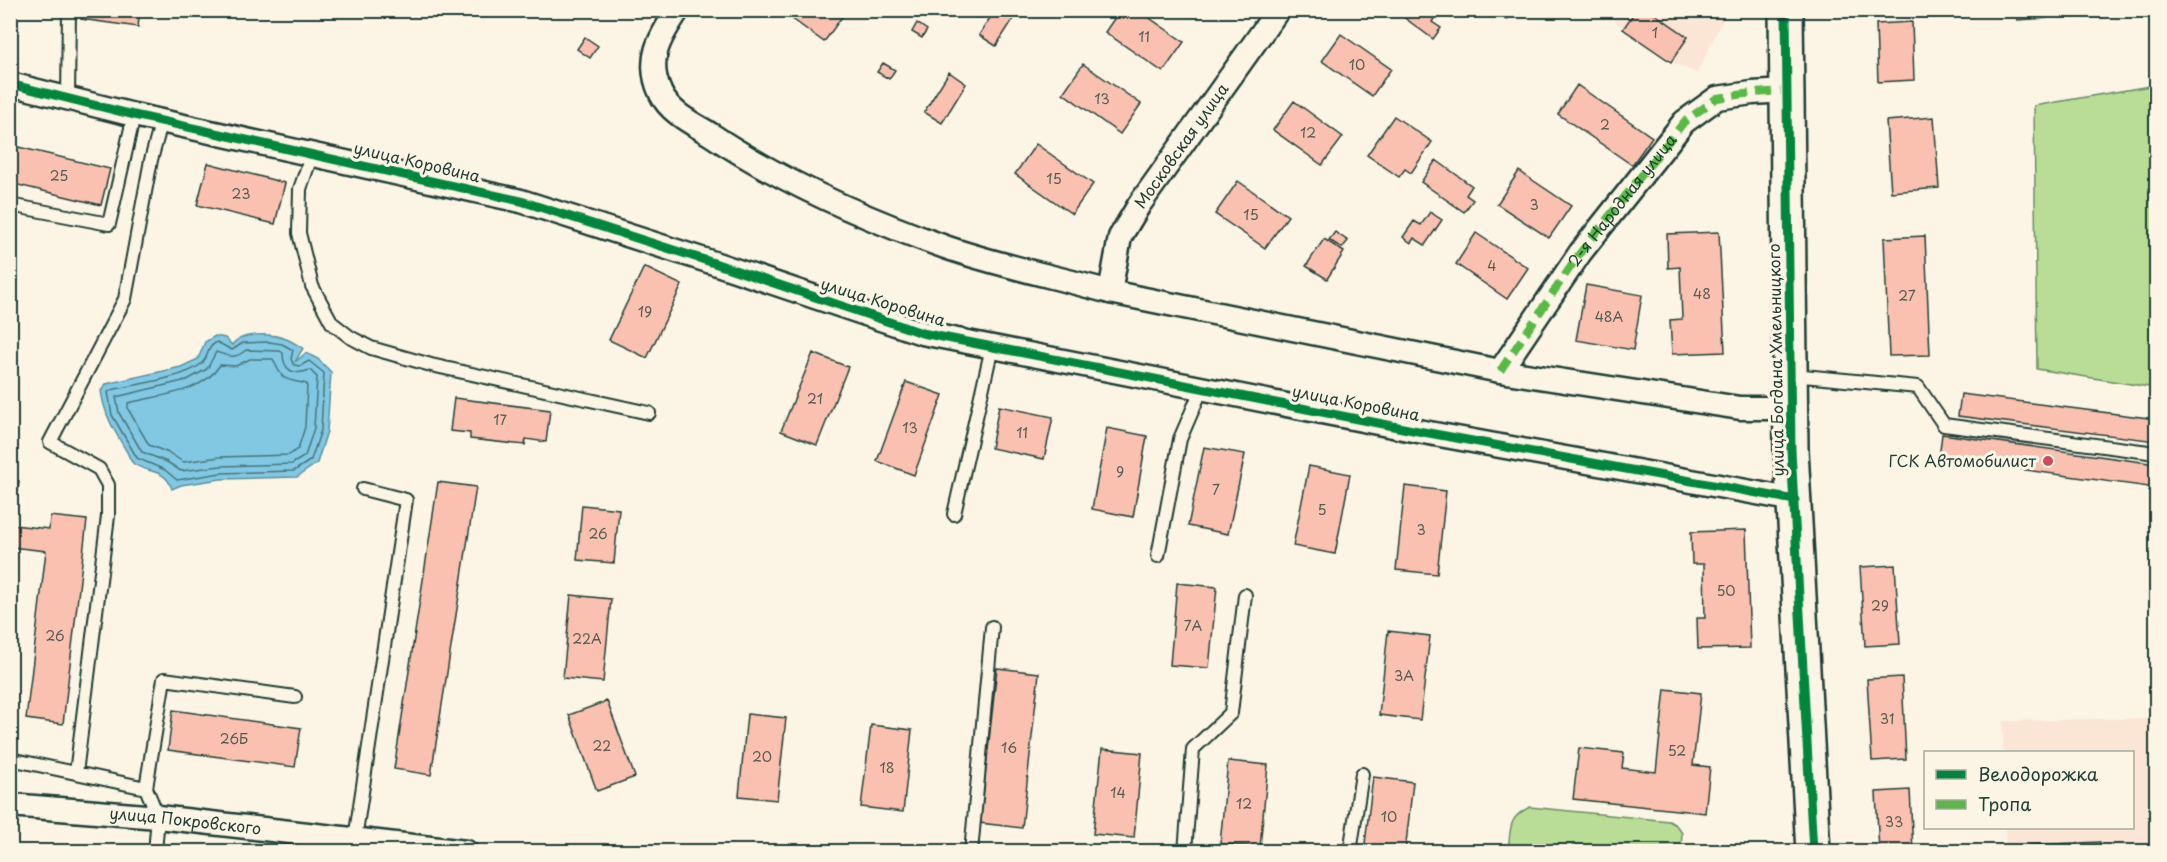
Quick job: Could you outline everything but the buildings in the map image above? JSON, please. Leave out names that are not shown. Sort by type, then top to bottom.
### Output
[{"type":"street","points":[[678,10],[660,36],[654,60],[655,80],[662,97],[676,112],[721,142],[788,179],[861,214],[957,250],[1008,266],[1110,292],[1500,371],[1740,408],[1791,408]]},
{"type":"street","name":"Московская улица","points":[[1110,292],[1120,237],[1139,205],[1278,10]]},
{"type":"street","name":"улица Богдана Хмельницкого","points":[[1786,10],[1791,450],[1813,852]]},
{"type":"street","name":"улица Коровина","points":[[10,84],[68,100],[521,201],[922,333],[1418,431],[1795,500]]},
{"type":"street","name":"2-я Народная улица","points":[[1500,371],[1580,253],[1684,122],[1717,98],[1786,91]]},
{"type":"street","name":"улица Покровского","points":[[10,805],[158,817],[466,852]]},
{"type":"lane","points":[[68,100],[69,10]]},
{"type":"lane","points":[[10,205],[109,224],[134,115]]},
{"type":"lane","points":[[76,773],[108,516],[108,485],[99,469],[50,442],[125,300],[151,160],[162,120]]},
{"type":"lane","points":[[312,154],[300,189],[299,233],[312,286],[333,323],[350,337],[371,348],[431,365],[649,413]]},
{"type":"lane","points":[[954,514],[992,347]]},
{"type":"lane","points":[[1790,375],[1918,387],[1944,425],[2157,453]]},
{"type":"lane","points":[[1158,556],[1180,439],[1202,388]]},
{"type":"lane","points":[[355,839],[406,500],[363,489]]},
{"type":"lane","points":[[1185,852],[1193,748],[1231,713],[1245,595]]},
{"type":"lane","points":[[971,852],[992,627]]},
{"type":"lane","points":[[155,852],[158,817],[146,788],[164,680],[295,697]]},
{"type":"lane","points":[[10,759],[146,788]]},
{"type":"lane","points":[[1350,852],[1362,774]]},
{"type":"shaded area","points":[[1606,11],[1727,11],[1697,73],[1671,62],[1623,29]]},
{"type":"shaded area","points":[[2156,718],[2156,851],[2006,851],[2005,829],[2134,829],[2134,751],[2003,751],[2003,721]]},
{"type":"green space","points":[[2156,85],[2156,388],[2037,369],[2034,106]]},
{"type":"green space","points":[[1530,807],[1669,821],[1676,825],[1682,833],[1681,851],[1508,851],[1510,830],[1514,820],[1517,815]]},
{"type":"water","points":[[215,336],[225,338],[232,345],[249,336],[280,337],[303,348],[295,362],[306,353],[318,359],[331,372],[327,431],[317,463],[297,477],[221,479],[181,485],[172,489],[161,474],[140,467],[131,460],[114,430],[101,391],[106,384],[181,367],[198,359],[205,342]]},
{"type":"marked path","points":[[1500,371],[1580,253],[1684,122],[1717,98],[1786,91]]},
{"type":"cycle path","points":[[1786,10],[1791,450],[1813,852]]},
{"type":"cycle path","points":[[10,84],[134,115],[521,201],[922,333],[1418,431],[1795,500]]},
{"type":"place","name":"ГСК Автомобилист","points":[[2048,461]]}]
